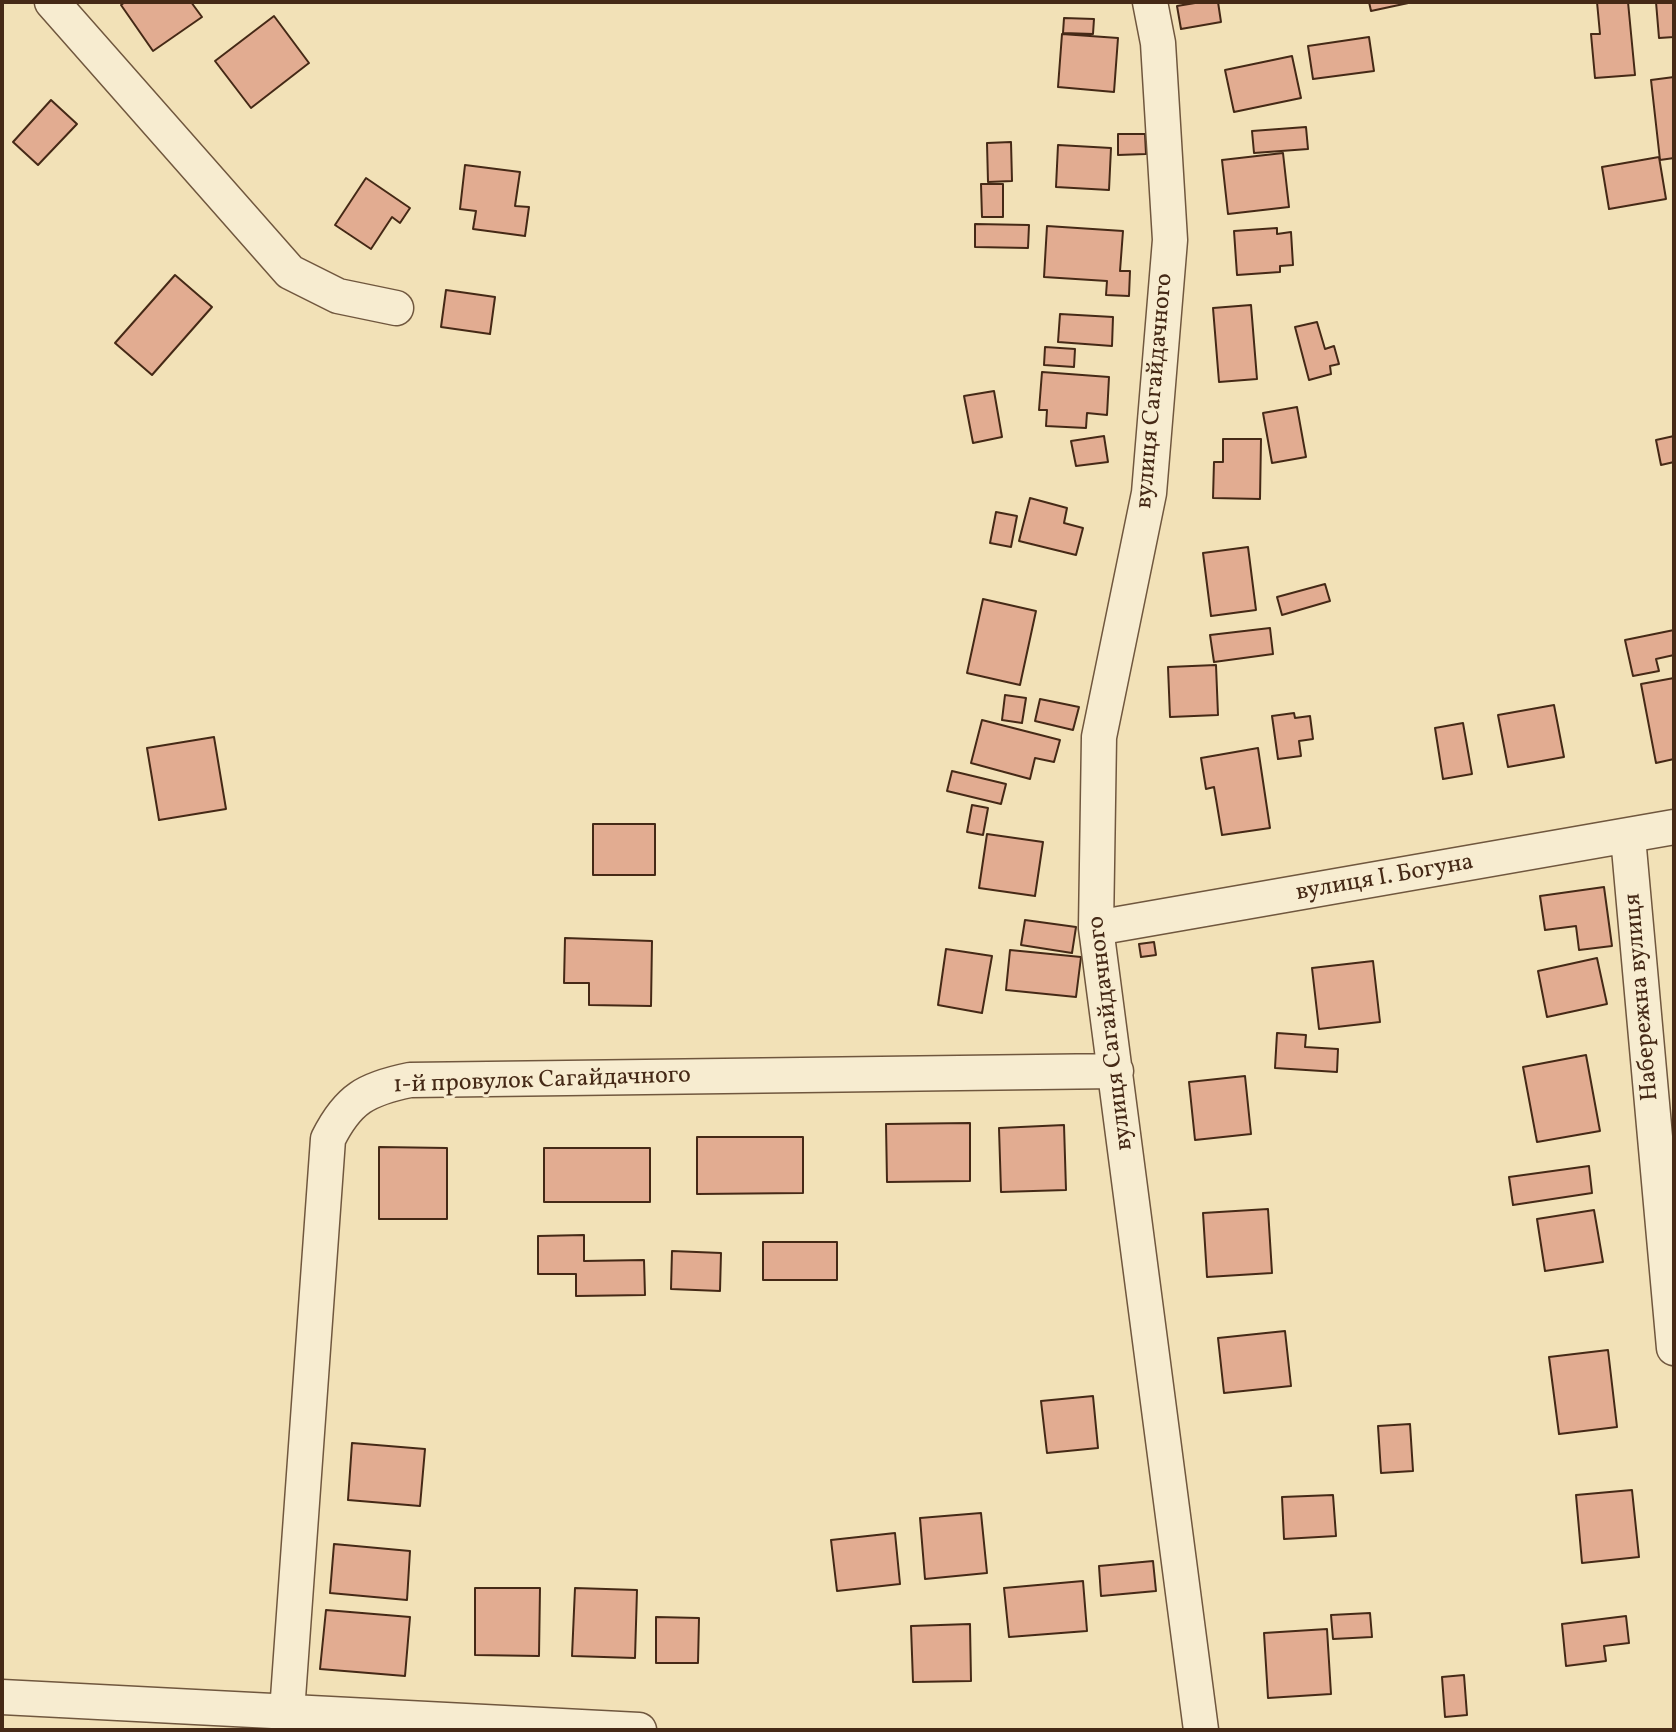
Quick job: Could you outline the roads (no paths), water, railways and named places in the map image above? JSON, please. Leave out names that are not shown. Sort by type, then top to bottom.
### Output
[{"type":"street","points":[[52,2],[290,272],[338,296],[396,308]]},
{"type":"street","name":"вулиця Сагайдачного","points":[[1150,2],[1158,43],[1170,240],[1149,493],[1099,737],[1096,928],[1201,1730]]},
{"type":"street","name":"вулиця І. Богуна","points":[[1096,928],[1674,827]]},
{"type":"street","name":"Набережна вулиця","points":[[1628,837],[1674,1348]]},
{"type":"street","name":"1-й провулок Сагайдачного","points":[[287,1712],[328,1139],[341,1114],[361,1095],[410,1080],[1116,1071]]},
{"type":"street","points":[[2,1697],[639,1730]]}]
